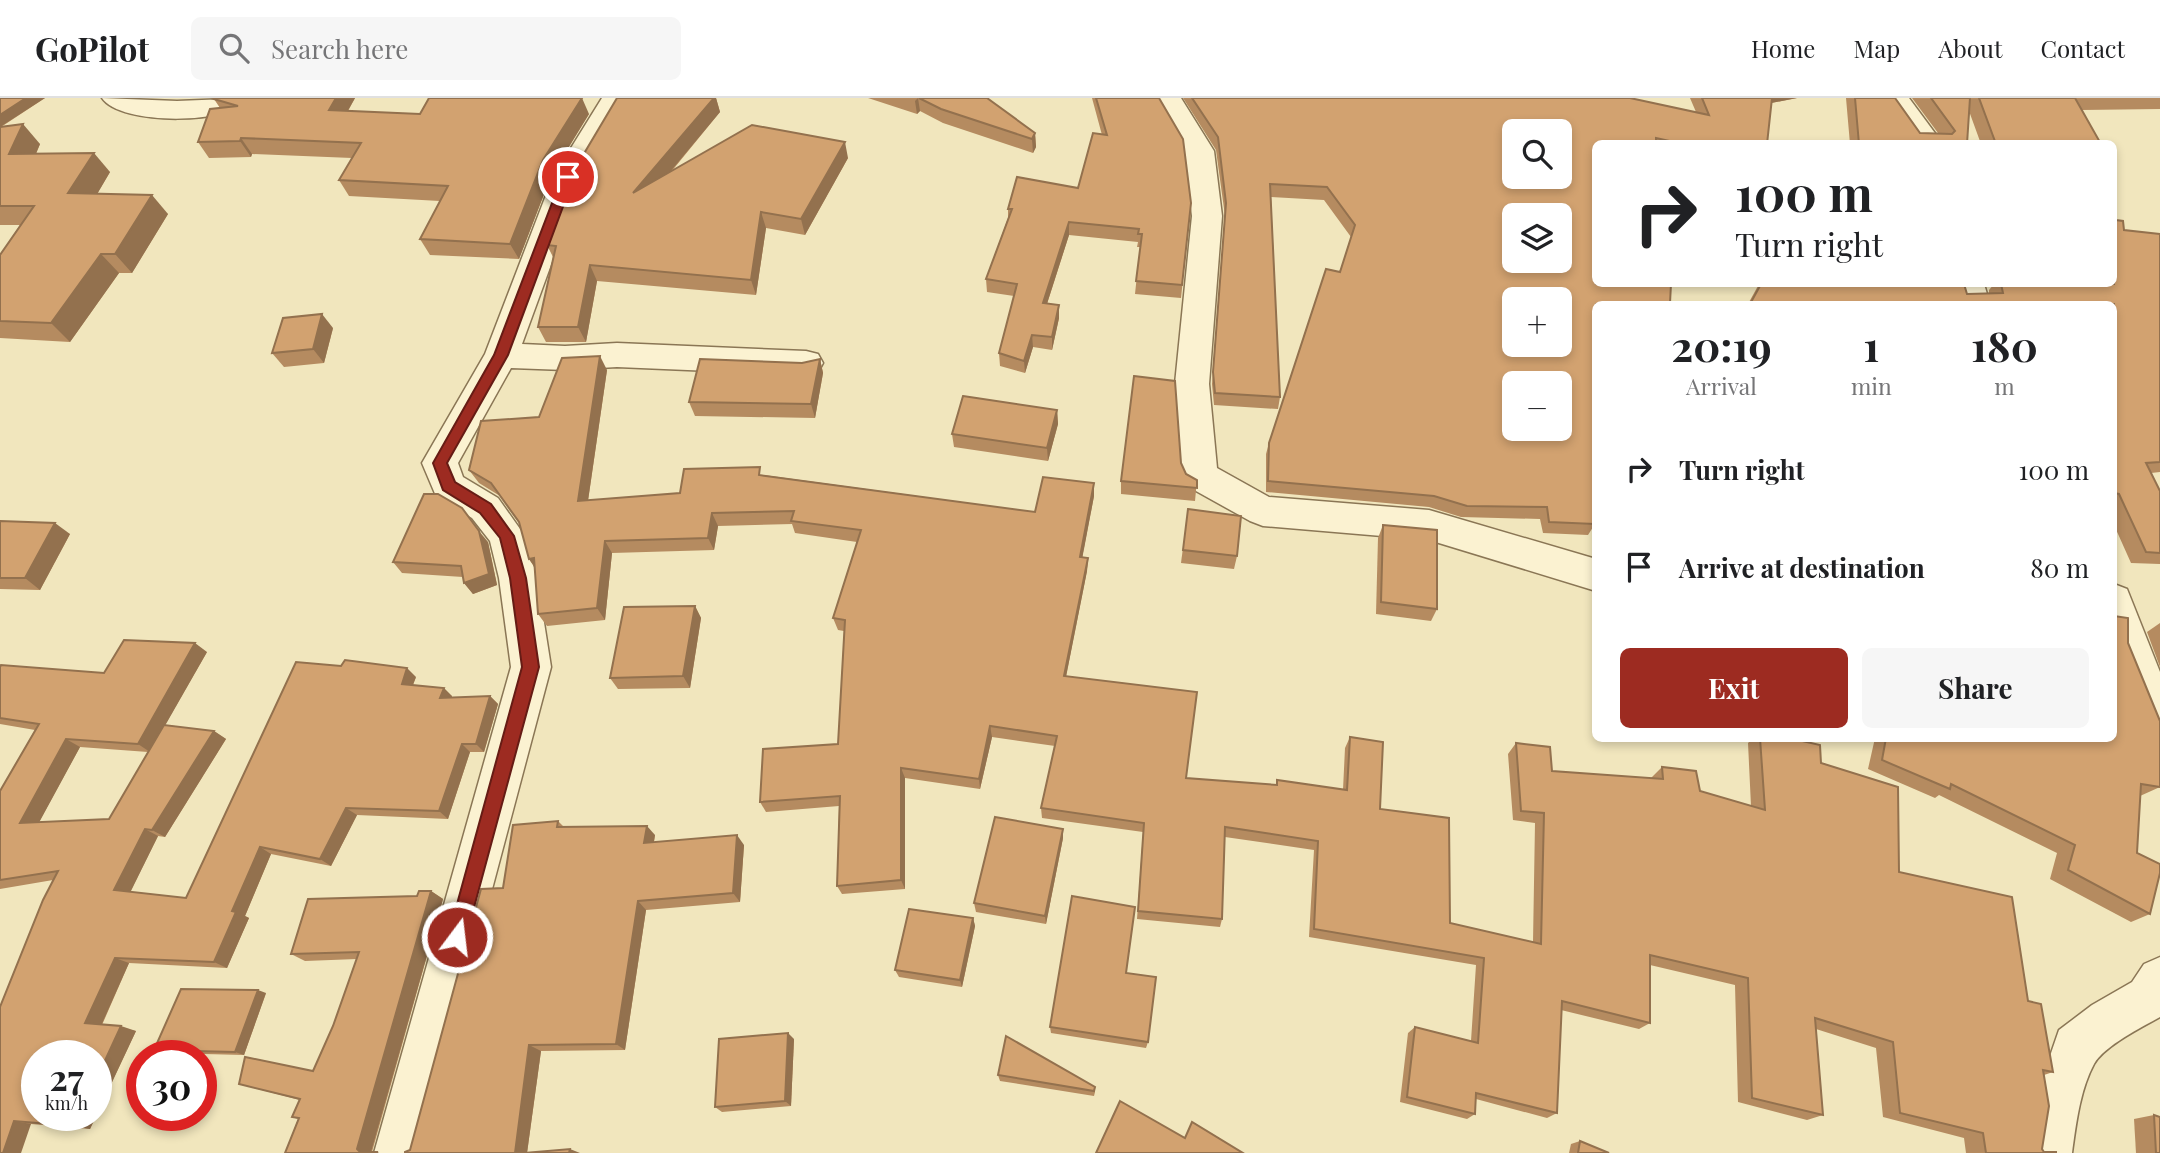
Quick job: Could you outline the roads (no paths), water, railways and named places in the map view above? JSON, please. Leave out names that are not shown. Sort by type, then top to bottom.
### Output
[{"type":"street","points":[[116,98],[136,107],[192,110],[238,98]]},
{"type":"street","points":[[1167,98],[1199,151],[1207,216],[1192,384],[1200,476],[1263,511],[1429,525],[1592,574]]},
{"type":"street","points":[[1894,98],[1926,140]]},
{"type":"street","points":[[398,1153],[530,667],[518,578],[507,536],[485,508],[449,486],[440,463],[501,355],[568,177],[605,102]]},
{"type":"street","points":[[501,355],[565,358],[617,355],[806,363]]},
{"type":"street","points":[[2117,615],[2123,645],[2160,726]]},
{"type":"street","points":[[2048,1153],[2053,1117],[2076,1046],[2108,1021],[2148,998],[2160,980]]}]
